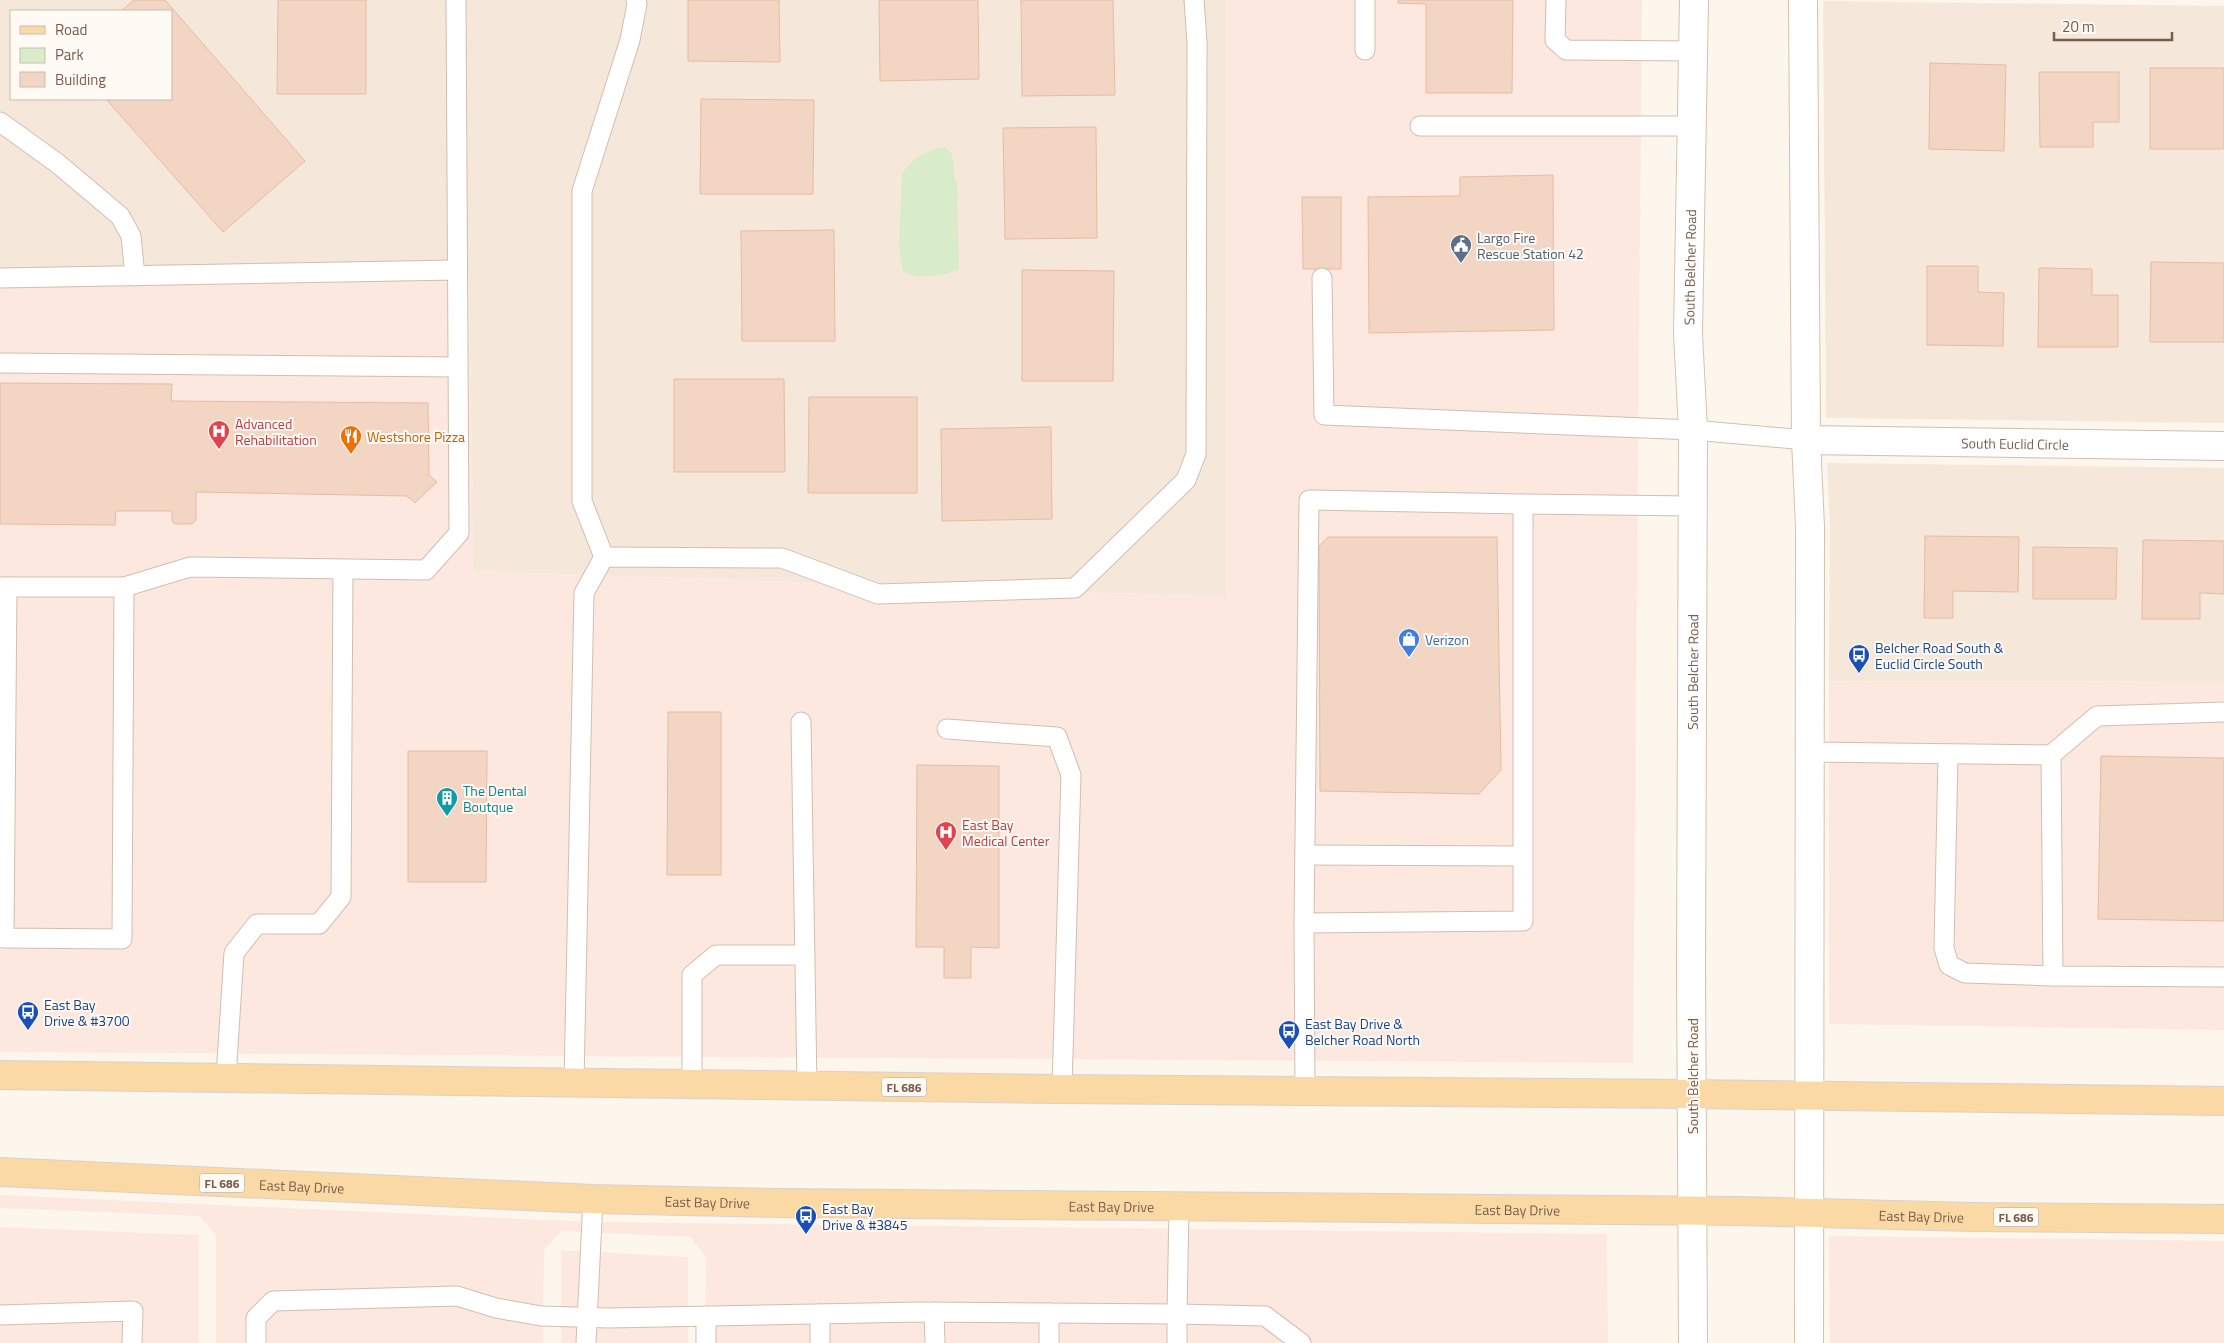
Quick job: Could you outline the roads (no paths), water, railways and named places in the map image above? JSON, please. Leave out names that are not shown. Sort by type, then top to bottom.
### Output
[{"type":"main road","name":"South Belcher Road","points":[[1693,1343],[1693,430],[1688,334],[1694,0]]},
{"type":"main road","points":[[1803,0],[1806,440],[1810,527],[1809,1343]]},
{"type":"main road","name":"South Euclid Circle","points":[[1806,440],[2224,446]]},
{"type":"main road","name":"FL 686","points":[[0,1075],[1062,1089],[1809,1095],[2224,1101]]},
{"type":"main road","name":"East Bay Drive","points":[[0,1172],[593,1199],[2224,1218]]},
{"type":"lane","points":[[124,587],[122,939],[4,938],[3,587],[124,587],[190,567],[426,570],[459,533],[456,0]]},
{"type":"lane","points":[[604,558],[582,501],[582,191],[630,40],[637,4],[636,0]]},
{"type":"lane","points":[[604,558],[782,558],[878,594],[1075,588],[1186,480],[1196,454],[1197,42],[1194,0]]},
{"type":"lane","points":[[1365,0],[1365,50]]},
{"type":"lane","points":[[1556,0],[1556,40],[1566,50],[1693,51]]},
{"type":"lane","points":[[0,122],[57,163],[120,216],[131,236],[135,276]]},
{"type":"lane","points":[[1420,126],[1692,126]]},
{"type":"lane","points":[[0,278],[457,270]]},
{"type":"lane","points":[[1322,278],[1324,415],[1693,430],[1806,440]]},
{"type":"lane","points":[[0,363],[458,367]]},
{"type":"lane","points":[[1305,1091],[1304,923],[1309,500],[1693,506]]},
{"type":"lane","points":[[1304,923],[1523,921],[1523,504]]},
{"type":"lane","points":[[574,1083],[584,593],[604,558]]},
{"type":"lane","points":[[226,1078],[234,953],[257,924],[319,924],[341,897],[343,570]]},
{"type":"lane","points":[[1809,752],[2051,755],[2096,716],[2224,712]]},
{"type":"lane","points":[[801,722],[807,1086]]},
{"type":"lane","points":[[947,729],[1056,737],[1071,775],[1062,1089]]},
{"type":"lane","points":[[1948,755],[1944,948],[1949,965],[1965,973],[2053,976],[2224,977]]},
{"type":"lane","points":[[2051,755],[2053,976]]},
{"type":"lane","points":[[1305,855],[1522,856]]},
{"type":"lane","points":[[692,1084],[692,974],[716,955],[805,955]]},
{"type":"lane","points":[[586,1343],[593,1199]]},
{"type":"lane","points":[[1177,1343],[1179,1207]]},
{"type":"lane","points":[[256,1343],[256,1318],[273,1301],[457,1296],[496,1308],[541,1316],[706,1316],[934,1312],[1265,1316],[1301,1343]]},
{"type":"lane","points":[[0,1315],[133,1311],[132,1343]]},
{"type":"lane","points":[[934,1312],[934,1343]]},
{"type":"lane","points":[[1049,1312],[1049,1343]]},
{"type":"lane","points":[[820,1314],[820,1343]]},
{"type":"lane","points":[[706,1316],[706,1343]]},
{"type":"place","name":"Largo Fire Rescue Station 42","points":[[1461,264]]},
{"type":"place","name":"Advanced Rehabilitation","points":[[219,450]]},
{"type":"place","name":"Westshore Pizza","points":[[351,455]]},
{"type":"place","name":"Verizon","points":[[1409,658]]},
{"type":"place","name":"Belcher Road South & Euclid Circle South","points":[[1859,674]]},
{"type":"place","name":"The Dental Boutque","points":[[447,817]]},
{"type":"place","name":"East Bay Medical Center","points":[[946,851]]},
{"type":"place","name":"East Bay Drive & #3700","points":[[28,1031]]},
{"type":"place","name":"East Bay Drive & Belcher Road North","points":[[1289,1050]]},
{"type":"place","name":"East Bay Drive & #3845","points":[[806,1235]]}]
